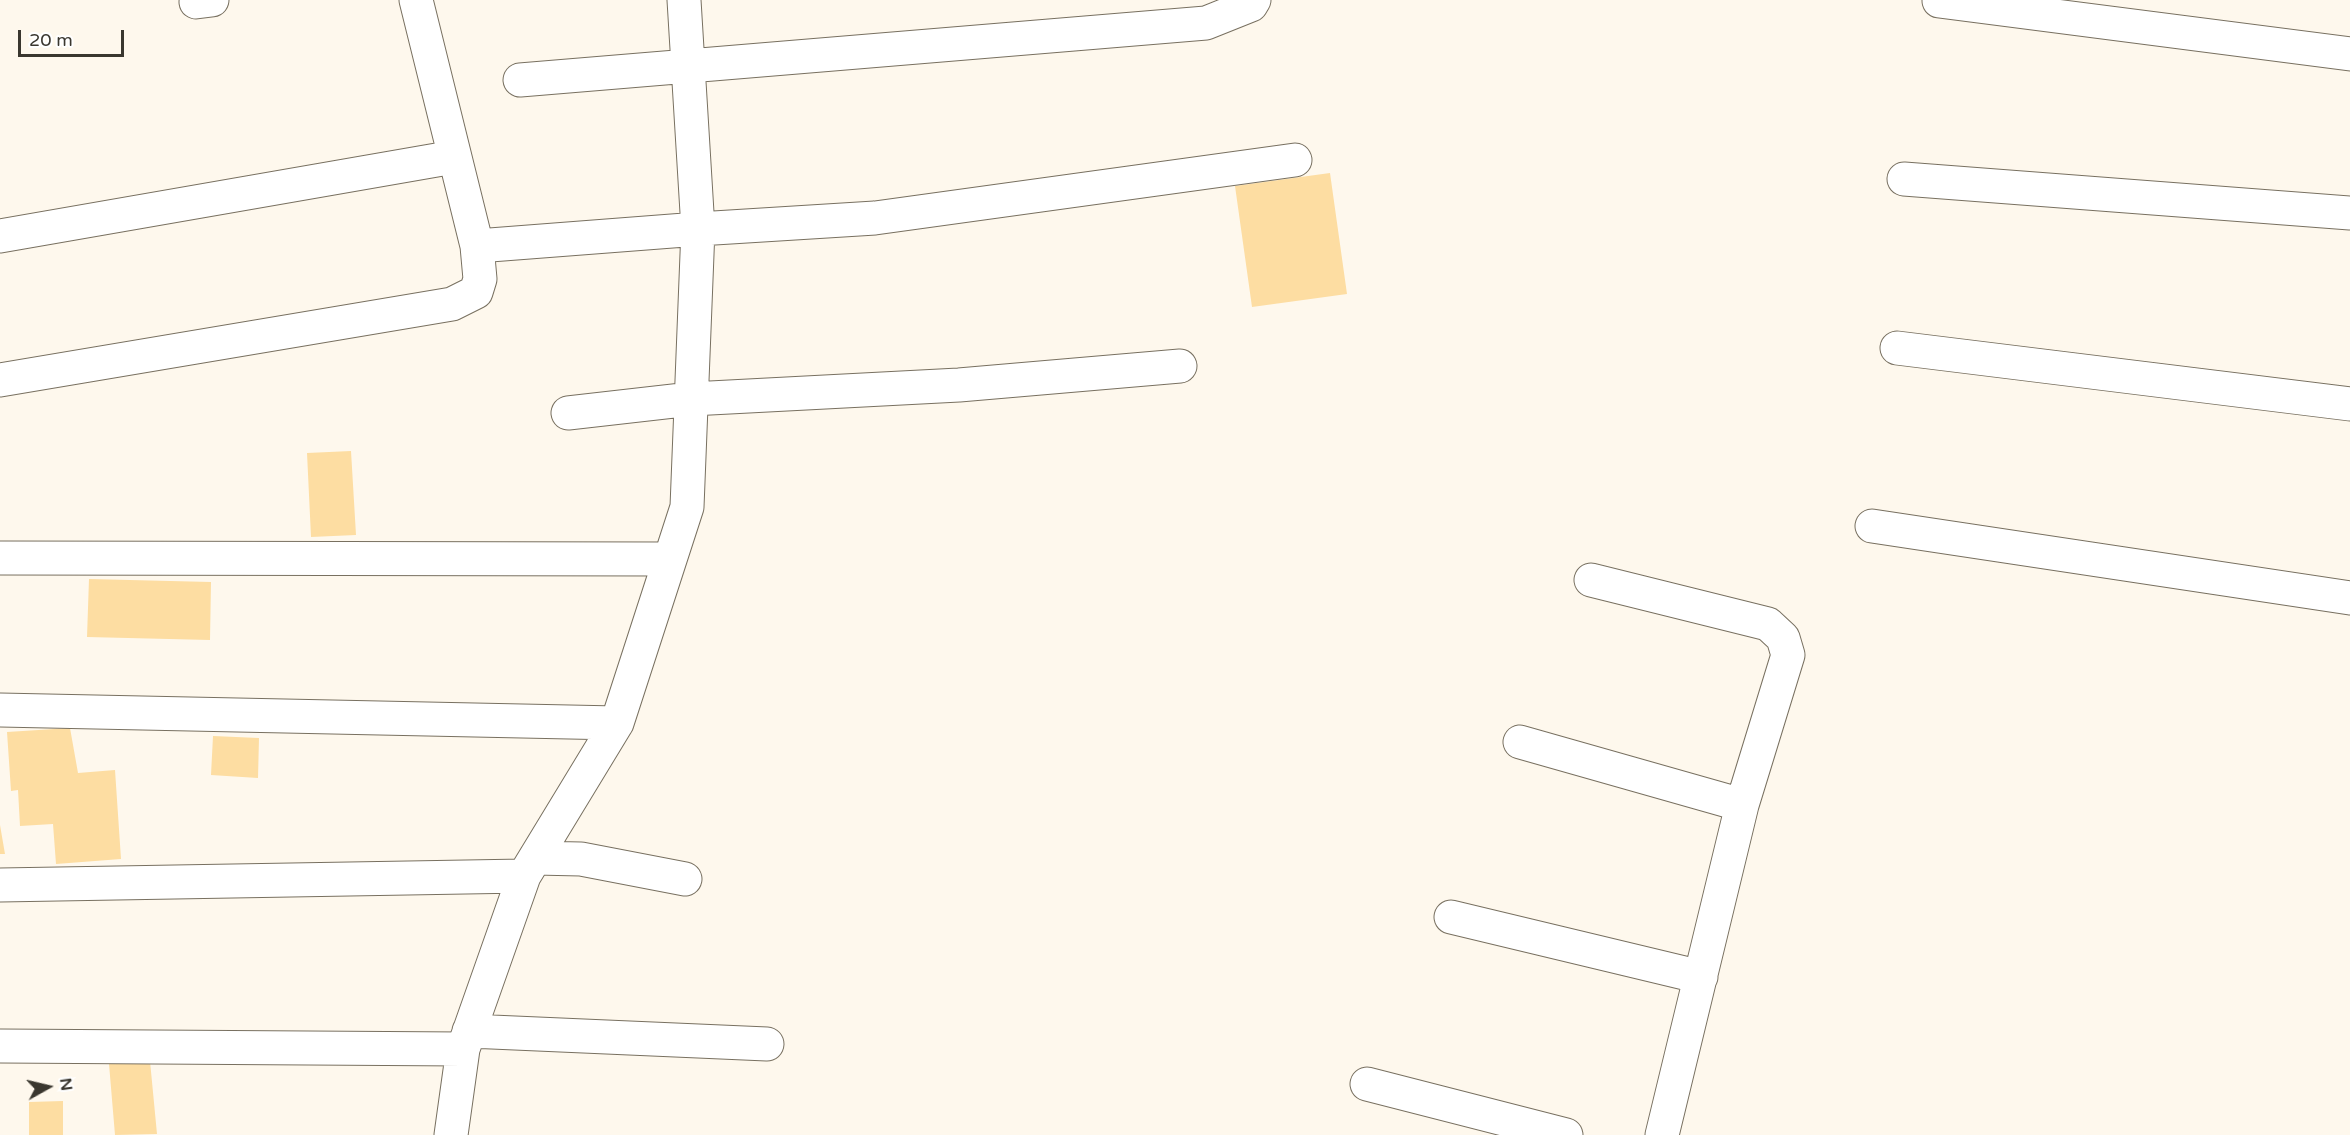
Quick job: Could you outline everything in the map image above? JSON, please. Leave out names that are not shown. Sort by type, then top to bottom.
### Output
[{"type":"street","points":[[0,380],[452,304],[476,292],[480,279],[477,246],[416,0]]},
{"type":"street","points":[[451,1135],[466,1040],[530,867],[617,723],[687,507],[698,229],[684,0]]},
{"type":"street","points":[[520,80],[1206,23],[1251,4],[1254,0]]},
{"type":"street","points":[[1940,1],[2350,54]]},
{"type":"street","points":[[0,236],[454,157]]},
{"type":"street","points":[[477,246],[698,229],[874,219],[1295,160]]},
{"type":"street","points":[[1904,179],[2350,213]]},
{"type":"street","points":[[1897,348],[2350,405]]},
{"type":"street","points":[[568,413],[691,399],[959,385],[1180,366]]},
{"type":"street","points":[[1872,526],[2350,598]]},
{"type":"street","points":[[0,558],[670,559]]},
{"type":"street","points":[[1591,580],[1768,624],[1783,638],[1788,655],[1742,805],[1662,1135]]},
{"type":"street","points":[[0,710],[617,723]]},
{"type":"street","points":[[1520,741],[1742,805]]},
{"type":"street","points":[[0,885],[530,867],[581,859],[685,879]]},
{"type":"street","points":[[1450,917],[1701,977]]},
{"type":"street","points":[[0,1046],[466,1040],[767,1044]]},
{"type":"street","points":[[1367,1084],[1566,1135]]},
{"type":"building","points":[[1330,173],[1347,294],[1252,307],[1235,186]]},
{"type":"building","points":[[351,451],[356,535],[311,537],[307,453]]},
{"type":"building","points":[[89,579],[211,582],[210,640],[87,637]]},
{"type":"building","points":[[70,728],[78,773],[115,770],[121,859],[56,864],[53,824],[20,826],[18,790],[11,791],[7,732]]},
{"type":"building","points":[[213,736],[259,738],[258,778],[211,775]]},
{"type":"building","points":[[0,825],[5,854],[0,854]]},
{"type":"building","points":[[150,1061],[157,1134],[115,1135],[109,1064]]},
{"type":"building","points":[[63,1101],[63,1135],[29,1135],[29,1102]]}]
